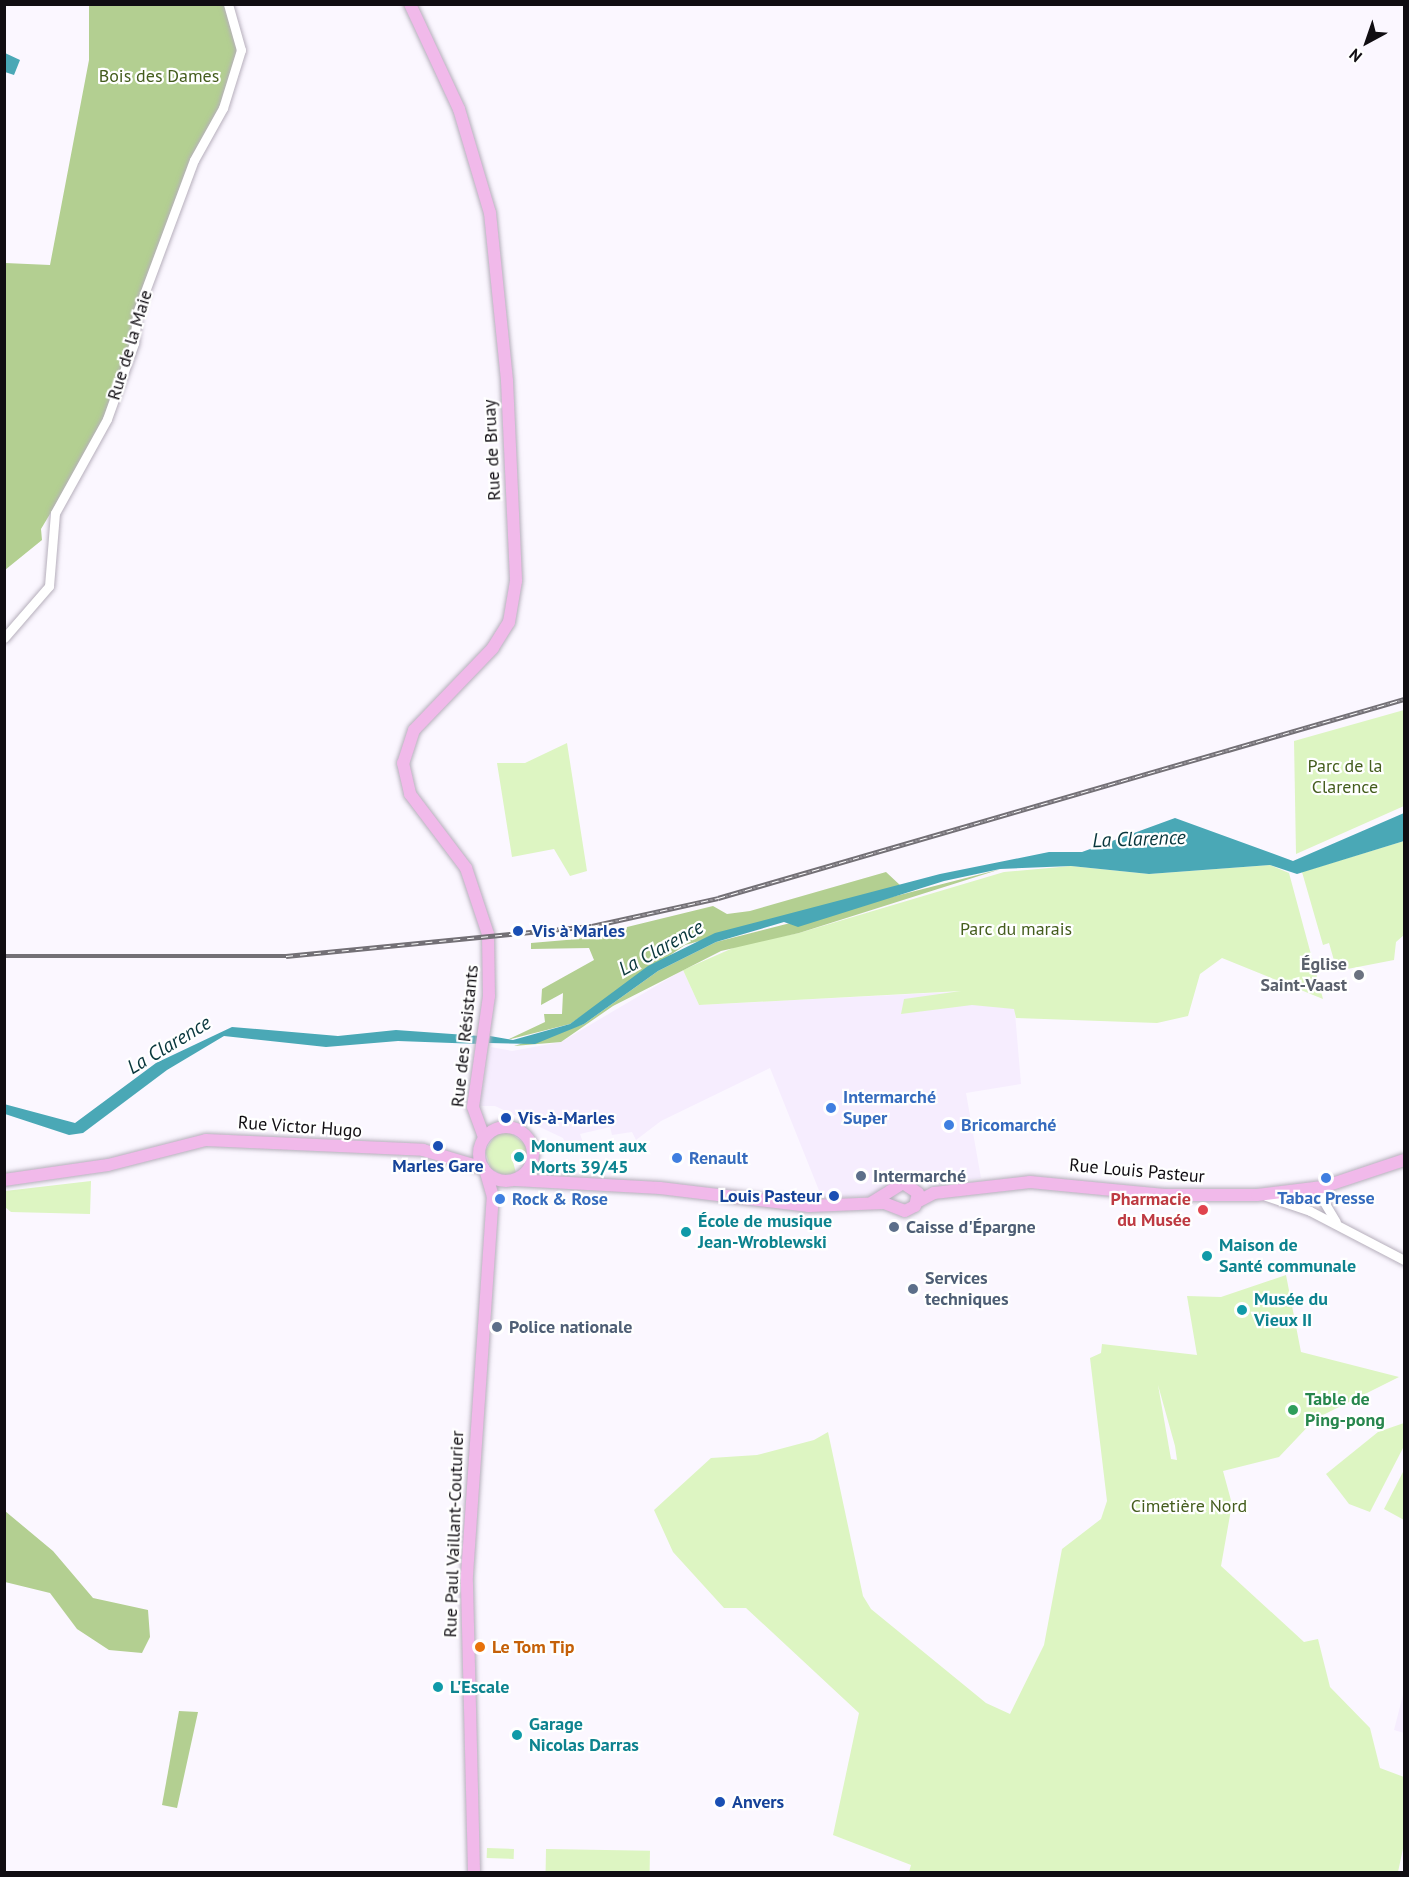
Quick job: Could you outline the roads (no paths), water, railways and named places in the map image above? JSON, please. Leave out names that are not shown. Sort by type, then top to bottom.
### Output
[{"type":"main road","name":"Rue de Bruay","points":[[410,4],[459,109],[490,213],[510,434],[516,581],[508,622],[493,648],[414,730],[403,763],[410,794],[458,853]]},
{"type":"main road","name":"Rue des Résistants","points":[[458,853],[490,939],[484,1042],[474,1100],[476,1119]]},
{"type":"main road","points":[[476,1119],[526,1136],[532,1163],[556,1184]]},
{"type":"main road","points":[[476,1119],[482,1143],[485,1171],[493,1197],[532,1163]]},
{"type":"main road","points":[[457,1158],[482,1143],[500,1128]]},
{"type":"main road","name":"Rue Victor Hugo","points":[[4,1180],[141,1155],[206,1140],[423,1150],[457,1158],[485,1171]]},
{"type":"main road","name":"Rue Louis Pasteur","points":[[917,1196],[1047,1182],[1164,1195],[1257,1195],[1323,1187],[1404,1160]]},
{"type":"main road","points":[[485,1171],[512,1180],[660,1188],[808,1206],[873,1202],[904,1211],[917,1196],[903,1183],[873,1202]]},
{"type":"main road","points":[[891,1191],[893,1206]]},
{"type":"main road","name":"Rue Paul Vaillant-Couturier","points":[[474,1872],[467,1575],[493,1197]]},
{"type":"street","name":"Rue de la Maie","points":[[4,638],[49,586],[55,513],[107,419],[134,343],[137,313],[194,160],[223,108],[241,50],[228,4]]},
{"type":"street","points":[[1323,1187],[1324,1202],[1337,1224]]},
{"type":"street","points":[[1308,1189],[1310,1211]]},
{"type":"street","points":[[1257,1195],[1310,1211],[1404,1260]]},
{"type":"water","points":[[5,53],[20,60],[14,75],[5,72]]},
{"type":"water","name":"La Clarence","points":[[1404,813],[1404,841],[1297,874],[1270,865],[1149,874],[1071,866],[1000,869],[944,881],[798,927],[784,922],[716,942],[658,971],[584,1024],[535,1044],[489,1043],[490,1036],[513,1040],[570,1024],[648,966],[715,933],[940,874],[1049,852],[1082,852],[1175,818],[1293,861]]},
{"type":"water","points":[[232,1027],[338,1036],[396,1030],[480,1036],[479,1044],[398,1041],[326,1047],[224,1036],[167,1070],[83,1133],[69,1135],[5,1114],[4,1104],[75,1123],[156,1063]]},
{"type":"railway","points":[[4,956],[286,956],[592,926],[718,898],[1404,699]]},
{"type":"place","name":"Vis à Marles","points":[[518,931]]},
{"type":"place","name":"Église Saint-Vaast","points":[[1359,975]]},
{"type":"place","name":"Intermarché Super","points":[[831,1108]]},
{"type":"place","name":"Vis-à-Marles","points":[[506,1118]]},
{"type":"place","name":"Bricomarché","points":[[949,1125]]},
{"type":"place","name":"Marles Gare","points":[[438,1146]]},
{"type":"place","name":"Monument aux Morts 39/45","points":[[519,1157]]},
{"type":"place","name":"Renault","points":[[677,1158]]},
{"type":"place","name":"Intermarché","points":[[861,1176]]},
{"type":"place","name":"Tabac Presse","points":[[1326,1178]]},
{"type":"place","name":"Louis Pasteur","points":[[834,1196]]},
{"type":"place","name":"Rock & Rose","points":[[500,1199]]},
{"type":"place","name":"Pharmacie du Musée","points":[[1203,1210]]},
{"type":"place","name":"Caisse d'Épargne","points":[[894,1227]]},
{"type":"place","name":"École de musique Jean-Wroblewski","points":[[686,1232]]},
{"type":"place","name":"Maison de Santé communale","points":[[1207,1256]]},
{"type":"place","name":"Services techniques","points":[[913,1289]]},
{"type":"place","name":"Musée du Vieux II","points":[[1242,1310]]},
{"type":"place","name":"Police nationale","points":[[497,1327]]},
{"type":"place","name":"Table de Ping-pong","points":[[1293,1410]]},
{"type":"place","name":"Le Tom Tip","points":[[480,1647]]},
{"type":"place","name":"L'Escale","points":[[438,1687]]},
{"type":"place","name":"Garage Nicolas Darras","points":[[517,1735]]},
{"type":"place","name":"Anvers","points":[[720,1802]]},
{"type":"park label","name":"Bois des Dames","points":[[159,76]]},
{"type":"park label","name":"Parc de la Clarence","points":[[1345,777]]},
{"type":"park label","name":"Parc du marais","points":[[1016,929]]},
{"type":"park label","name":"Cimetière Nord","points":[[1189,1506]]}]
